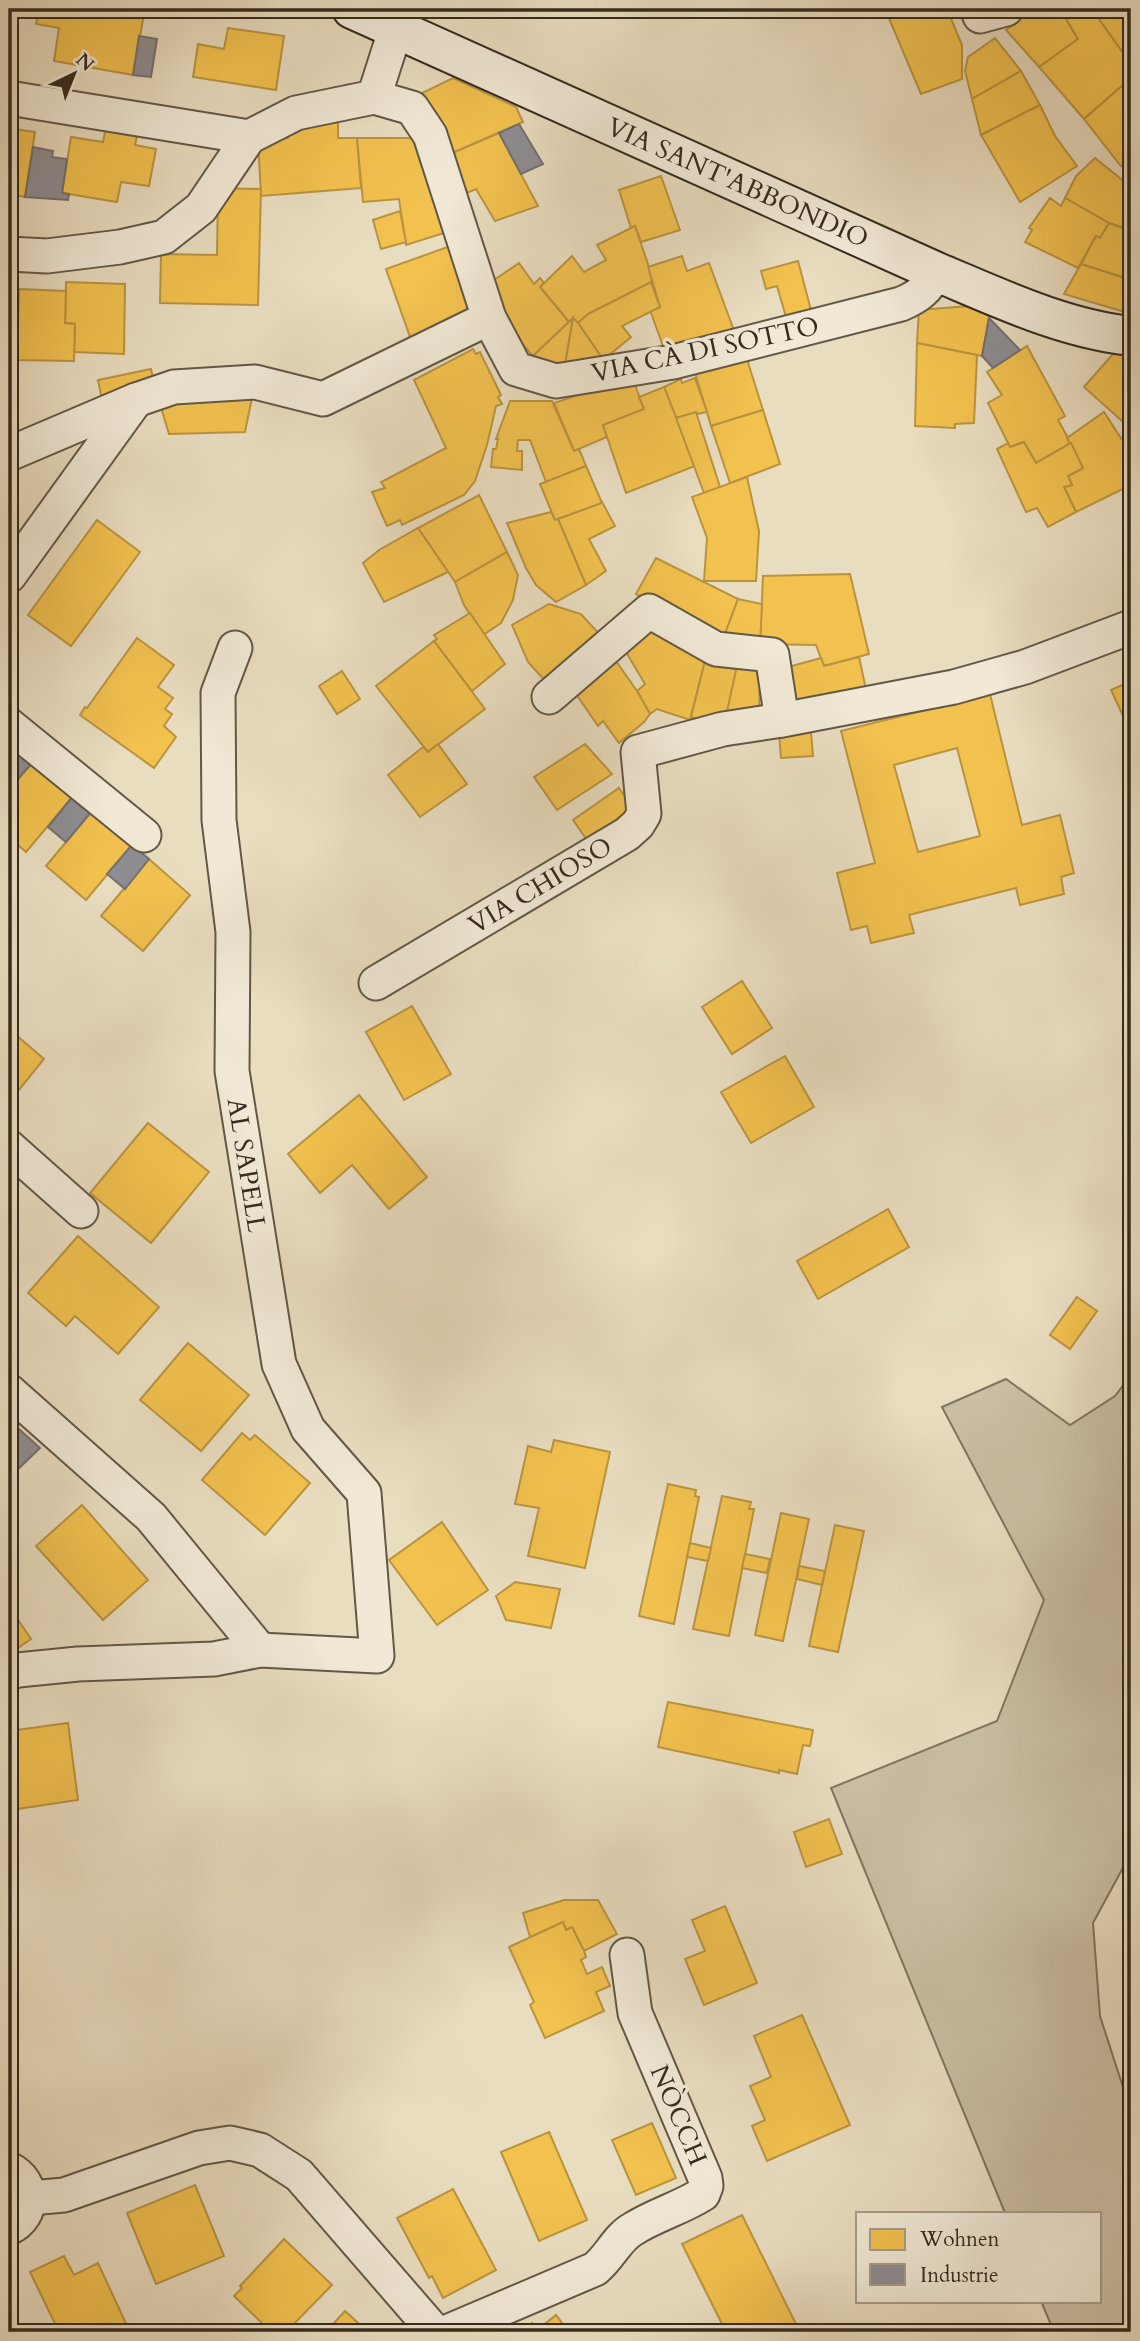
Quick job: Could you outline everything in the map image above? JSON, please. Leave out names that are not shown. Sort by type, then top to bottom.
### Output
[{"type":"street","name":"VIA SANT'ABBONDIO","points":[[352,9],[937,272],[1088,329],[1131,336]]},
{"type":"street","points":[[9,254],[47,256],[120,247],[164,237],[201,208],[249,137],[296,113],[374,97],[396,28]]},
{"type":"street","name":"VIA CÀ DI SOTTO","points":[[374,97],[412,108],[430,135],[489,318],[516,369],[556,381],[673,362],[901,303],[918,297],[927,289],[937,272]]},
{"type":"street","points":[[9,98],[249,137]]},
{"type":"street","points":[[9,454],[136,400],[174,387],[255,382],[323,399],[489,318]]},
{"type":"street","points":[[9,576],[136,400]]},
{"type":"street","points":[[549,697],[649,611],[716,649],[772,655],[782,720],[954,687],[1025,667],[1131,627]]},
{"type":"street","name":"AL SAPELL","points":[[235,648],[218,693],[219,820],[233,932],[232,1071],[279,1364],[308,1429],[364,1493],[377,1656],[260,1650]]},
{"type":"street","name":"VIA CHIOSO","points":[[376,983],[632,829],[644,814],[638,752],[723,729],[782,720]]},
{"type":"street","points":[[9,725],[144,835]]},
{"type":"street","points":[[9,1147],[81,1211]]},
{"type":"street","points":[[9,1391],[151,1517],[260,1650],[214,1659],[78,1664],[9,1673]]},
{"type":"street","name":"NÒCCH","points":[[447,2332],[595,2269],[632,2229],[703,2194],[705,2178],[635,2012],[627,1955]]},
{"type":"street","points":[[30,2198],[64,2195],[199,2148],[230,2143],[260,2150],[299,2175],[435,2332]]},
{"type":"street","points":[[9,2169],[23,2179],[30,2198],[24,2217],[9,2228]]},
{"type":"shaded area","points":[[1131,1375],[1131,1853],[1093,1923],[1100,2016],[1131,2112],[1131,2332],[1054,2332],[1041,2302],[1102,2302],[1102,2212],[1005,2212],[831,1788],[997,1721],[1044,1600],[942,1407],[1006,1379],[1070,1425],[1115,1396]]},
{"type":"building: Wohnen","points":[[39,9],[114,9],[144,14],[133,75],[54,61],[59,28],[36,24]]},
{"type":"building: Wohnen","points":[[885,9],[947,9],[962,45],[962,79],[921,94]]},
{"type":"building: Wohnen","points":[[1034,9],[1060,9],[1078,39],[1039,67],[1006,30]]},
{"type":"building: Wohnen","points":[[1060,9],[1092,9],[1131,64],[1131,78],[1084,119],[1039,67],[1078,39]]},
{"type":"building: Wohnen","points":[[1092,9],[1131,9],[1131,64]]},
{"type":"building: Wohnen","points":[[228,28],[284,36],[276,90],[193,77],[198,44],[224,49]]},
{"type":"building: Wohnen","points":[[995,38],[1021,71],[972,99],[965,71],[968,57]]},
{"type":"building: Wohnen","points":[[1021,71],[1040,105],[981,135],[972,99]]},
{"type":"building: Wohnen","points":[[453,78],[516,107],[523,122],[441,158],[422,93]]},
{"type":"building: Wohnen","points":[[1131,78],[1131,174],[1120,165],[1084,119]]},
{"type":"building: Wohnen","points":[[1040,105],[1055,136],[1077,166],[1020,202],[981,135]]},
{"type":"building: Wohnen","points":[[9,110],[17,111],[15,129],[35,132],[25,197],[9,194]]},
{"type":"building: Wohnen","points":[[338,122],[338,138],[357,138],[361,188],[261,196],[258,140],[288,138],[288,124]]},
{"type":"building: Wohnen","points":[[106,127],[138,132],[135,145],[156,149],[149,186],[121,182],[117,202],[62,193],[71,137],[103,142]]},
{"type":"building: Wohnen","points":[[499,133],[538,206],[495,221],[476,189],[453,199],[441,158]]},
{"type":"building: Wohnen","points":[[357,138],[426,138],[450,231],[406,245],[399,199],[363,202]]},
{"type":"building: Wohnen","points":[[1095,158],[1131,187],[1129,230],[1109,223],[1065,198],[1076,176]]},
{"type":"building: Wohnen","points":[[661,176],[680,230],[641,242],[635,226],[631,228],[619,190]]},
{"type":"building: Wohnen","points":[[218,188],[261,189],[258,305],[160,303],[161,254],[217,255]]},
{"type":"building: Wohnen","points":[[1050,198],[1061,206],[1065,198],[1109,223],[1100,238],[1096,236],[1078,268],[1025,242],[1032,230],[1029,228]]},
{"type":"building: Wohnen","points":[[400,211],[406,242],[381,249],[373,220]]},
{"type":"building: Wohnen","points":[[1109,223],[1131,231],[1128,241],[1131,243],[1131,280],[1081,264],[1096,236],[1100,238]]},
{"type":"building: Wohnen","points":[[635,226],[654,282],[588,314],[578,323],[573,318],[569,322],[540,287],[572,256],[584,272],[606,260],[597,245]]},
{"type":"building: Wohnen","points":[[456,244],[480,312],[410,337],[386,269]]},
{"type":"building: Wohnen","points":[[682,256],[687,271],[709,263],[736,336],[668,360],[650,310],[660,307],[648,267]]},
{"type":"building: Wohnen","points":[[798,261],[811,310],[786,317],[777,286],[766,289],[761,271]]},
{"type":"building: Wohnen","points":[[519,263],[534,284],[540,278],[544,283],[540,287],[569,322],[533,356],[506,325],[488,284]]},
{"type":"building: Wohnen","points":[[1081,264],[1131,280],[1131,314],[1064,294]]},
{"type":"building: Wohnen","points":[[66,282],[125,284],[124,354],[74,352],[75,324],[65,323]]},
{"type":"building: Wohnen","points":[[651,282],[660,307],[622,326],[631,337],[603,360],[578,323],[588,314]]},
{"type":"building: Wohnen","points":[[19,289],[66,291],[65,323],[75,324],[74,361],[17,360]]},
{"type":"building: Wohnen","points":[[981,305],[990,312],[982,356],[917,343],[919,310]]},
{"type":"building: Wohnen","points":[[573,318],[564,372],[551,369],[533,356]]},
{"type":"building: Wohnen","points":[[573,318],[578,323],[609,368],[563,376]]},
{"type":"building: Wohnen","points":[[917,343],[977,355],[974,423],[955,424],[955,428],[915,426]]},
{"type":"building: Wohnen","points":[[1027,346],[1065,416],[1058,420],[1071,443],[1036,463],[1024,442],[1010,447],[988,403],[1002,395],[987,372]]},
{"type":"building: Wohnen","points":[[1120,346],[1131,355],[1131,429],[1084,387]]},
{"type":"building: Wohnen","points":[[473,349],[476,354],[480,352],[501,395],[498,397],[502,404],[496,406],[475,481],[464,495],[402,525],[400,520],[387,526],[372,492],[385,488],[381,482],[446,448],[414,380]]},
{"type":"building: Wohnen","points":[[745,353],[763,410],[711,426],[692,363]]},
{"type":"building: Wohnen","points":[[151,369],[155,389],[102,400],[98,380]]},
{"type":"building: Wohnen","points":[[632,377],[644,409],[603,425],[607,437],[574,451],[554,403]]},
{"type":"building: Wohnen","points":[[695,378],[707,412],[676,418],[664,387],[681,379],[682,383]]},
{"type":"building: Wohnen","points":[[664,387],[695,466],[626,493],[603,425],[644,409],[639,397]]},
{"type":"building: Wohnen","points":[[253,393],[245,432],[169,434],[159,401]]},
{"type":"building: Wohnen","points":[[510,401],[552,401],[574,451],[579,449],[586,466],[546,482],[530,440],[518,440],[517,451],[522,451],[522,470],[491,467],[493,449],[496,449],[496,439]]},
{"type":"building: Wohnen","points":[[763,410],[780,464],[730,483],[711,426]]},
{"type":"building: Wohnen","points":[[696,412],[720,487],[704,493],[676,418]]},
{"type":"building: Wohnen","points":[[1104,412],[1126,446],[1128,444],[1131,449],[1131,485],[1076,512],[1064,487],[1072,485],[1068,476],[1083,468],[1067,438]]},
{"type":"building: Wohnen","points":[[1024,442],[1036,463],[1071,443],[1083,468],[1068,476],[1072,485],[1064,487],[1076,512],[1048,527],[1037,508],[1026,512],[997,449],[1008,443],[1010,447]]},
{"type":"building: Wohnen","points":[[586,466],[602,503],[555,520],[540,484]]},
{"type":"building: Wohnen","points":[[747,477],[759,531],[756,581],[704,581],[707,538],[692,497]]},
{"type":"building: Wohnen","points":[[479,495],[507,552],[455,582],[418,528]]},
{"type":"building: Wohnen","points":[[601,500],[615,526],[589,539],[606,571],[586,585],[558,519],[602,503]]},
{"type":"building: Wohnen","points":[[551,512],[555,520],[558,519],[586,585],[556,602],[536,585],[507,523]]},
{"type":"building: Wohnen","points":[[97,520],[140,552],[71,646],[28,615]]},
{"type":"building: Wohnen","points":[[418,528],[448,572],[384,602],[363,563],[379,550]]},
{"type":"building: Wohnen","points":[[507,552],[518,575],[513,600],[501,623],[483,635],[464,605],[455,582]]},
{"type":"building: Wohnen","points":[[656,558],[738,599],[722,642],[636,594]]},
{"type":"building: Wohnen","points":[[850,574],[869,654],[824,666],[816,645],[760,644],[763,576]]},
{"type":"building: Wohnen","points":[[738,599],[762,604],[760,644],[722,642]]},
{"type":"building: Wohnen","points":[[549,604],[581,614],[601,636],[548,684],[528,662],[512,625]]},
{"type":"building: Wohnen","points":[[470,613],[505,664],[472,691],[434,641],[437,639],[434,635]]},
{"type":"building: Wohnen","points":[[652,623],[705,661],[690,720],[657,709],[650,714],[637,691],[645,684],[626,652]]},
{"type":"building: Wohnen","points":[[137,638],[174,665],[158,687],[173,698],[165,709],[172,714],[164,726],[176,737],[154,768],[80,715]]},
{"type":"building: Wohnen","points":[[434,641],[485,709],[428,752],[376,686]]},
{"type":"building: Wohnen","points":[[859,657],[867,694],[796,703],[788,667],[821,658],[824,666]]},
{"type":"building: Wohnen","points":[[616,661],[650,714],[619,743],[603,721],[598,726],[574,691]]},
{"type":"building: Wohnen","points":[[705,661],[738,670],[724,725],[691,717]]},
{"type":"building: Wohnen","points":[[738,661],[760,665],[759,717],[724,725]]},
{"type":"building: Wohnen","points":[[342,671],[360,699],[337,714],[319,686]]},
{"type":"building: Wohnen","points":[[1131,681],[1131,733],[1111,690]]},
{"type":"building: Wohnen","points":[[990,694],[1022,825],[1060,815],[1074,873],[1061,877],[1064,894],[1020,905],[1016,888],[909,915],[914,933],[871,943],[867,926],[851,930],[837,873],[875,863],[841,731]],"holes":[[[957,748],[980,836],[918,852],[894,765]]]},
{"type":"building: Wohnen","points":[[811,732],[813,756],[781,758],[779,734]]},
{"type":"building: Wohnen","points":[[438,744],[467,784],[420,817],[388,775],[423,747],[428,752]]},
{"type":"building: Wohnen","points":[[585,744],[612,774],[557,810],[534,777]]},
{"type":"building: Wohnen","points":[[33,762],[73,796],[26,852],[9,837],[9,789]]},
{"type":"building: Wohnen","points":[[619,788],[633,808],[587,840],[573,820]]},
{"type":"building: Wohnen","points":[[92,811],[132,845],[86,900],[46,866]]},
{"type":"building: Wohnen","points":[[149,859],[190,895],[143,951],[101,916]]},
{"type":"building: Wohnen","points":[[742,981],[772,1028],[732,1054],[702,1007]]},
{"type":"building: Wohnen","points":[[412,1006],[451,1074],[404,1100],[366,1032]]},
{"type":"building: Wohnen","points":[[9,1029],[44,1059],[10,1101],[9,1100]]},
{"type":"building: Wohnen","points":[[785,1056],[814,1107],[751,1143],[721,1092]]},
{"type":"building: Wohnen","points":[[359,1095],[427,1177],[389,1209],[352,1165],[320,1193],[288,1154]]},
{"type":"building: Wohnen","points":[[148,1123],[209,1172],[151,1243],[90,1193]]},
{"type":"building: Wohnen","points":[[888,1209],[909,1247],[818,1299],[797,1261]]},
{"type":"building: Wohnen","points":[[78,1236],[159,1307],[118,1354],[75,1316],[66,1326],[28,1293]]},
{"type":"building: Wohnen","points":[[1077,1297],[1097,1311],[1070,1349],[1050,1335]]},
{"type":"building: Wohnen","points":[[188,1343],[249,1395],[201,1451],[140,1400]]},
{"type":"building: Wohnen","points":[[242,1433],[250,1440],[255,1435],[310,1483],[265,1535],[202,1480]]},
{"type":"building: Wohnen","points":[[554,1440],[610,1452],[585,1568],[528,1556],[539,1508],[515,1504],[528,1446],[551,1452]]},
{"type":"building: Wohnen","points":[[668,1484],[696,1490],[695,1496],[699,1497],[674,1624],[639,1616]]},
{"type":"building: Wohnen","points":[[722,1496],[751,1502],[749,1509],[754,1509],[729,1636],[693,1629]]},
{"type":"building: Wohnen","points":[[82,1505],[148,1580],[103,1620],[36,1546]]},
{"type":"building: Wohnen","points":[[781,1513],[809,1519],[783,1641],[755,1635]]},
{"type":"building: Wohnen","points":[[442,1522],[488,1590],[437,1625],[389,1560]]},
{"type":"building: Wohnen","points":[[835,1525],[864,1531],[838,1652],[809,1646]]},
{"type":"building: Wohnen","points":[[690,1543],[711,1548],[708,1561],[687,1557]]},
{"type":"building: Wohnen","points":[[745,1554],[770,1559],[767,1573],[742,1568]]},
{"type":"building: Wohnen","points":[[799,1566],[825,1571],[822,1585],[797,1579]]},
{"type":"building: Wohnen","points":[[515,1582],[560,1589],[551,1628],[506,1620],[496,1596]]},
{"type":"building: Wohnen","points":[[9,1598],[18,1612],[14,1614],[31,1639],[9,1654]]},
{"type":"building: Wohnen","points":[[668,1702],[813,1730],[810,1746],[803,1745],[797,1774],[779,1770],[779,1773],[658,1747]]},
{"type":"building: Wohnen","points":[[68,1723],[78,1800],[17,1809],[9,1731]]},
{"type":"building: Wohnen","points":[[829,1819],[842,1854],[806,1867],[794,1832]]},
{"type":"building: Wohnen","points":[[564,1900],[598,1900],[617,1934],[584,1951],[572,1927],[566,1930],[563,1922],[530,1937],[523,1913]]},
{"type":"building: Wohnen","points":[[725,1906],[757,1983],[704,2005],[685,1959],[705,1951],[692,1920]]},
{"type":"building: Wohnen","points":[[563,1922],[566,1930],[572,1927],[584,1951],[586,1957],[581,1960],[587,1974],[602,1967],[610,1986],[596,1992],[604,2011],[545,2038],[530,2005],[534,2002],[509,1947]]},
{"type":"building: Wohnen","points":[[802,2015],[850,2125],[767,2161],[752,2126],[765,2120],[750,2086],[771,2077],[754,2036]]},
{"type":"building: Wohnen","points":[[652,2123],[676,2178],[636,2195],[612,2140]]},
{"type":"building: Wohnen","points":[[549,2132],[587,2220],[539,2241],[501,2152]]},
{"type":"building: Wohnen","points":[[195,2185],[224,2256],[156,2284],[127,2213]]},
{"type":"building: Wohnen","points":[[453,2189],[496,2270],[443,2298],[432,2276],[429,2278],[397,2218]]},
{"type":"building: Wohnen","points":[[742,2215],[796,2324],[778,2332],[726,2332],[682,2244]]},
{"type":"building: Wohnen","points":[[284,2239],[332,2285],[286,2332],[271,2332],[234,2296]]},
{"type":"building: Wohnen","points":[[64,2256],[74,2275],[98,2263],[130,2332],[59,2332],[30,2272]]},
{"type":"building: Wohnen","points":[[345,2311],[368,2332],[326,2332]]},
{"type":"building: Wohnen","points":[[556,2315],[569,2332],[520,2332],[532,2323],[537,2330]]},
{"type":"building: Industrie","points":[[139,36],[157,39],[151,77],[133,75]]},
{"type":"building: Industrie","points":[[519,124],[543,164],[521,174],[499,133]]},
{"type":"building: Industrie","points":[[33,147],[53,151],[52,157],[67,159],[62,193],[69,194],[68,200],[25,197]]},
{"type":"building: Industrie","points":[[9,302],[18,302],[18,344],[9,344]]},
{"type":"building: Industrie","points":[[989,318],[1020,350],[993,368],[982,356]]},
{"type":"building: Industrie","points":[[16,746],[33,762],[9,789],[9,754]]},
{"type":"building: Industrie","points":[[73,796],[92,811],[66,842],[48,827]]},
{"type":"building: Industrie","points":[[132,845],[149,859],[125,889],[107,874]]},
{"type":"building: Industrie","points":[[9,1420],[40,1448],[14,1473],[9,1468]]}]
